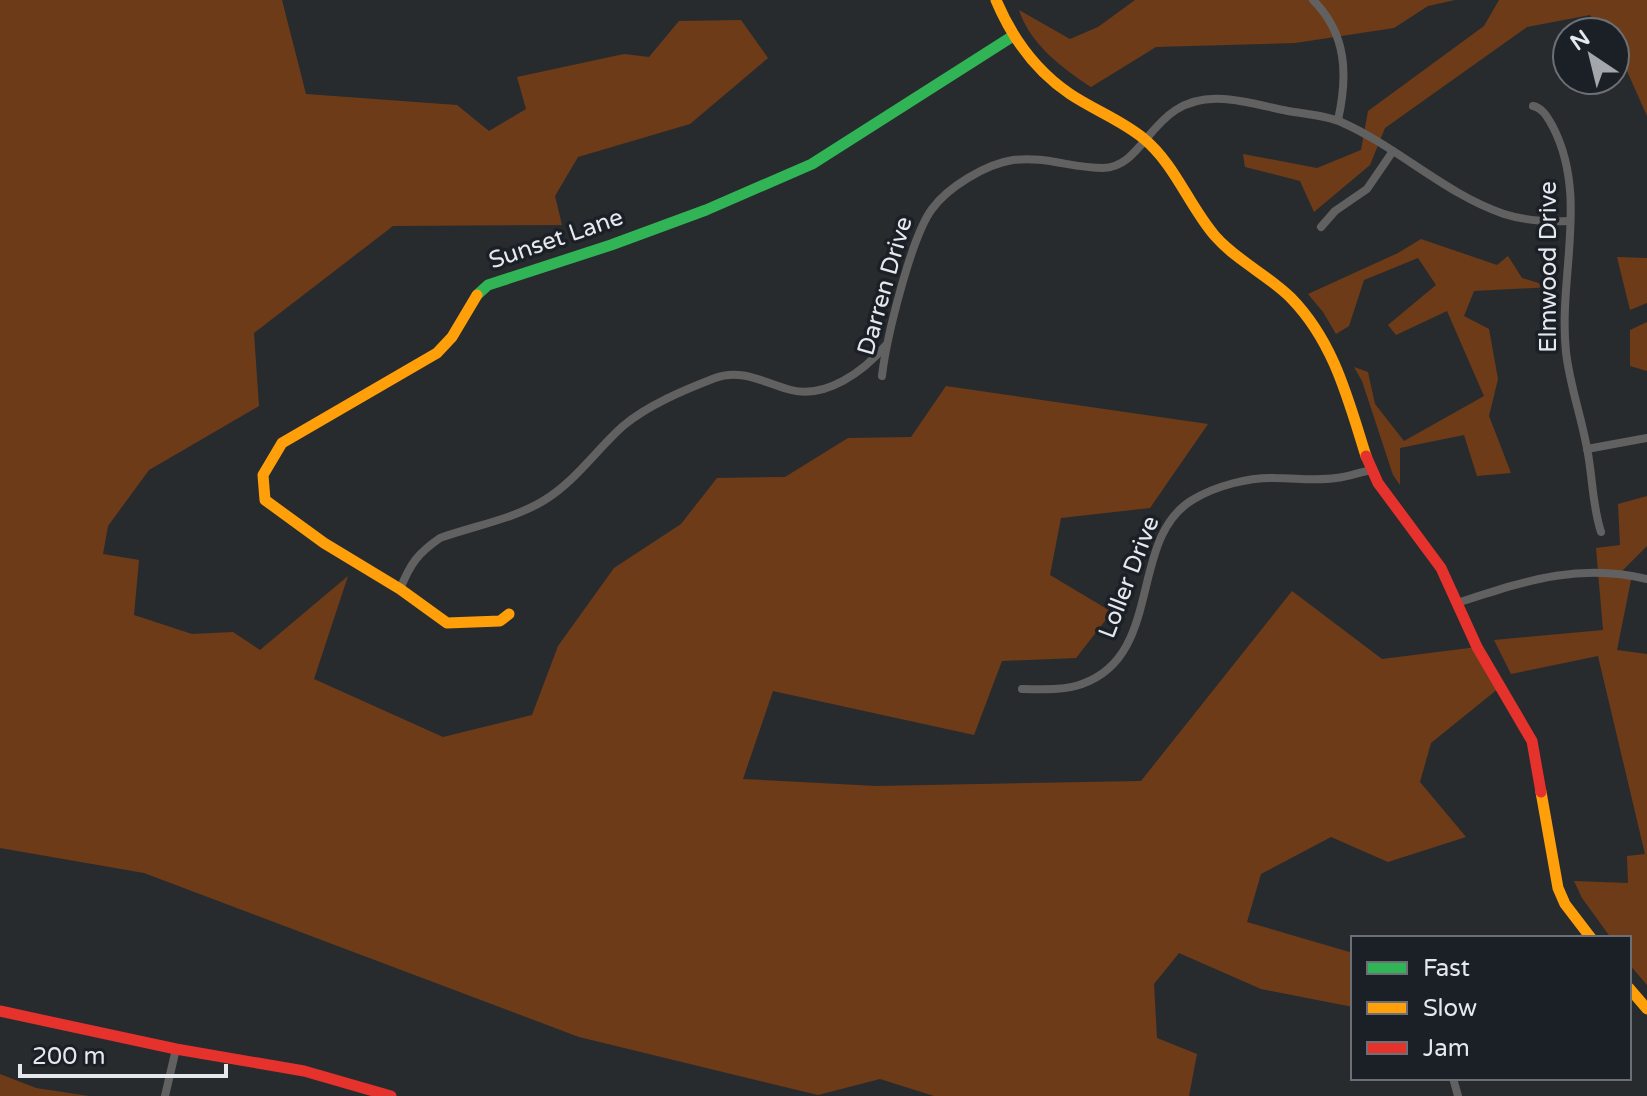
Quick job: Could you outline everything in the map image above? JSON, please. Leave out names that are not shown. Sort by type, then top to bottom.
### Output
[{"type":"street","points":[[996,0],[1002,19],[1013,36],[1050,79],[1146,140],[1167,164],[1214,235],[1239,260],[1290,297],[1306,315],[1343,379],[1372,470],[1389,499],[1446,577],[1477,647],[1532,741],[1558,888],[1565,904],[1589,936]]},
{"type":"street","points":[[1313,0],[1334,28],[1342,48],[1345,78],[1338,120]]},
{"type":"street","name":"Sunset Lane","points":[[400,589],[324,543],[265,500],[263,475],[282,443],[437,353],[457,331],[476,293],[488,285],[706,210],[812,164],[1013,36]]},
{"type":"street","name":"Darren Drive","points":[[882,376],[888,342],[916,244],[928,214],[953,189],[978,173],[1008,161],[1044,158],[1082,166],[1113,167],[1128,158],[1161,120],[1182,105],[1195,101],[1222,99],[1338,120],[1478,203],[1506,215],[1546,222],[1570,221]]},
{"type":"street","name":"Elmwood Drive","points":[[1533,106],[1539,107],[1549,119],[1570,174],[1564,295],[1565,345],[1587,449],[1593,508],[1601,532]]},
{"type":"street","points":[[1321,227],[1335,211],[1367,189],[1393,151]]},
{"type":"street","points":[[509,614],[500,621],[447,623],[400,589],[412,560],[440,538],[543,501],[578,472],[623,427],[650,408],[716,377],[732,374],[742,374],[794,391],[818,389],[837,383],[869,365],[888,342]]},
{"type":"street","points":[[1587,449],[1647,438]]},
{"type":"street","name":"Loller Drive","points":[[1022,689],[1063,688],[1082,684],[1099,676],[1114,663],[1125,649],[1140,614],[1158,544],[1165,529],[1176,512],[1192,499],[1215,489],[1271,477],[1337,478],[1372,470]]},
{"type":"street","points":[[1457,603],[1529,580],[1563,573],[1590,572],[1647,579]]},
{"type":"street","points":[[1631,990],[1647,1009]]},
{"type":"street","points":[[0,1011],[176,1049],[304,1071],[391,1096]]},
{"type":"street","points":[[165,1096],[176,1049]]},
{"type":"shaded area","points":[[0,0],[282,0],[306,94],[457,105],[489,131],[526,109],[517,77],[624,54],[649,57],[679,21],[741,20],[768,58],[690,124],[578,157],[555,196],[562,225],[393,226],[254,333],[259,406],[149,470],[108,526],[103,554],[139,560],[134,615],[192,634],[233,632],[260,650],[348,576],[314,679],[443,737],[532,715],[558,646],[614,568],[681,524],[717,478],[785,477],[848,438],[911,437],[946,386],[1208,424],[1150,508],[1061,518],[1050,575],[1112,612],[1076,658],[1002,661],[974,735],[773,691],[743,779],[876,786],[1141,781],[1292,591],[1382,659],[1477,647],[1499,688],[1431,743],[1420,782],[1466,837],[1388,862],[1331,837],[1261,874],[1247,922],[1351,952],[1351,1007],[1261,989],[1179,953],[1154,984],[1157,1038],[1197,1054],[1189,1096],[934,1096],[880,1079],[818,1095],[579,1037],[144,873],[0,848]]},
{"type":"shaded area","points":[[1135,0],[1455,0],[1428,6],[1394,28],[1295,43],[1156,47],[1091,87],[1058,63],[1039,44],[1019,10],[1070,39],[1098,27]]},
{"type":"shaded area","points":[[1499,0],[1647,0],[1647,116],[1631,80],[1631,16],[1551,16],[1551,22],[1527,27],[1385,128],[1370,165],[1314,212],[1300,181],[1245,167],[1243,154],[1317,168],[1361,150],[1368,111],[1484,26]]},
{"type":"shaded area","points":[[1421,239],[1497,265],[1508,256],[1522,278],[1551,287],[1474,291],[1464,316],[1489,329],[1498,379],[1489,416],[1511,473],[1477,476],[1464,435],[1400,448],[1400,485],[1393,475],[1362,381],[1354,367],[1368,372],[1375,404],[1404,441],[1484,396],[1447,311],[1396,335],[1388,325],[1436,285],[1418,258],[1364,280],[1349,326],[1336,334],[1308,294],[1398,253]]},
{"type":"shaded area","points":[[1617,257],[1647,258],[1647,303],[1630,310]]},
{"type":"shaded area","points":[[1647,322],[1647,371],[1630,366],[1630,330]]},
{"type":"shaded area","points":[[1647,496],[1647,546],[1621,572],[1632,575],[1617,650],[1647,654],[1647,985],[1631,966],[1631,936],[1610,936],[1582,898],[1574,881],[1628,883],[1627,856],[1645,854],[1598,656],[1511,674],[1494,640],[1603,630],[1596,548],[1620,545],[1618,504]]},
{"type":"shaded area","points":[[0,1074],[36,1088],[89,1096],[0,1096]]},
{"type":"traffic: fast","points":[[477,295],[488,285],[706,210],[812,164],[1013,36]]},
{"type":"traffic: slow","points":[[996,0],[1017,40],[1046,75],[1070,94],[1126,126],[1154,148],[1215,236],[1282,290],[1306,315],[1338,372],[1366,456]]},
{"type":"traffic: slow","points":[[477,295],[452,337],[437,353],[282,443],[263,475],[265,500],[324,543],[400,589],[447,623],[500,621],[509,614]]},
{"type":"traffic: slow","points":[[1541,792],[1558,888],[1565,904],[1589,936]]},
{"type":"traffic: slow","points":[[1631,990],[1647,1009]]},
{"type":"traffic: jam","points":[[1366,456],[1378,483],[1441,568],[1477,647],[1532,741],[1541,792]]},
{"type":"traffic: jam","points":[[0,1011],[176,1049],[304,1071],[391,1096]]}]
